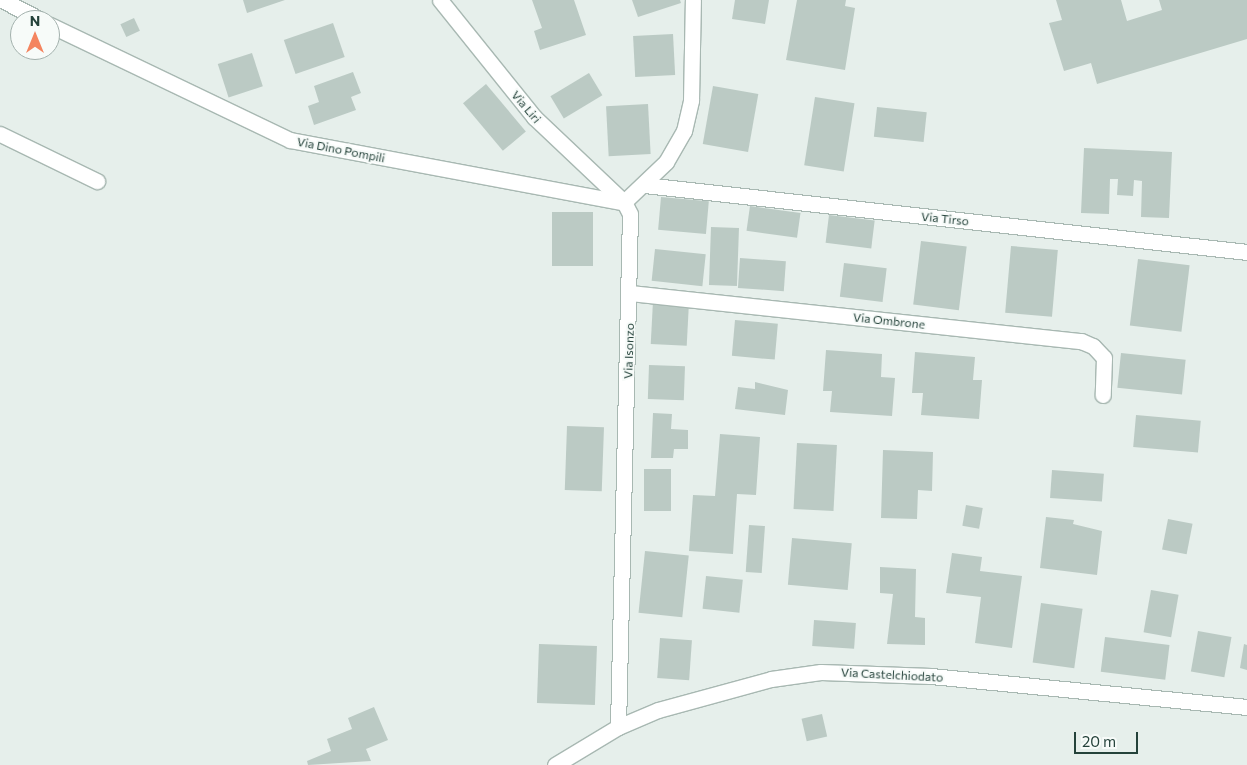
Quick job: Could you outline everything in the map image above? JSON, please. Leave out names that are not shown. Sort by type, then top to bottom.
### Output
[{"type":"street","points":[[2,0],[22,10]]},
{"type":"street","name":"Via Liri","points":[[440,0],[534,117],[624,202]]},
{"type":"street","points":[[624,202],[666,162],[687,121],[693,0]]},
{"type":"street","name":"Via Dino Pompili","points":[[60,30],[290,140],[624,202]]},
{"type":"street","points":[[0,134],[97,181]]},
{"type":"street","name":"Via Tirso","points":[[644,185],[1247,252]]},
{"type":"street","name":"Via Isonzo","points":[[618,727],[631,220],[624,202]]},
{"type":"street","name":"Via Ombrone","points":[[630,293],[1081,341],[1093,346],[1104,358],[1103,395]]},
{"type":"street","name":"Via Castelchiodato","points":[[555,765],[618,727],[709,695],[821,672],[930,676],[1247,707]]},
{"type":"building","points":[[243,0],[285,0],[247,13]]},
{"type":"building","points":[[532,0],[574,0],[586,35],[540,50],[534,31],[542,28]]},
{"type":"building","points":[[632,0],[680,0],[681,3],[638,17]]},
{"type":"building","points":[[735,0],[769,0],[765,24],[732,19]]},
{"type":"building","points":[[797,0],[846,0],[845,6],[855,8],[845,70],[786,60]]},
{"type":"building","points":[[1056,0],[1121,0],[1127,21],[1162,10],[1159,0],[1247,0],[1247,39],[1097,84],[1091,63],[1064,71],[1049,23],[1062,20]]},
{"type":"building","points":[[134,18],[140,31],[126,37],[120,24]]},
{"type":"building","points":[[333,23],[345,57],[296,74],[284,40]]},
{"type":"building","points":[[673,34],[675,75],[635,77],[633,36]]},
{"type":"building","points":[[252,53],[263,86],[229,97],[218,64]]},
{"type":"building","points":[[353,72],[361,93],[351,97],[356,110],[314,125],[308,106],[319,102],[314,86]]},
{"type":"building","points":[[589,73],[602,95],[564,118],[550,96]]},
{"type":"building","points":[[486,84],[526,131],[503,151],[463,103]]},
{"type":"building","points":[[713,86],[758,94],[748,152],[703,144]]},
{"type":"building","points":[[815,97],[855,103],[844,171],[804,165]]},
{"type":"building","points":[[648,104],[651,154],[609,156],[606,106]]},
{"type":"building","points":[[877,107],[927,112],[924,142],[874,137]]},
{"type":"building","points":[[1084,148],[1172,152],[1169,218],[1141,217],[1142,181],[1134,180],[1133,196],[1117,195],[1118,179],[1110,179],[1109,214],[1081,213]]},
{"type":"building","points":[[661,197],[709,201],[706,234],[658,230]]},
{"type":"building","points":[[750,206],[801,213],[797,238],[747,231]]},
{"type":"building","points":[[552,212],[593,212],[593,266],[552,266]]},
{"type":"building","points":[[829,215],[875,221],[871,248],[826,243]]},
{"type":"building","points":[[711,227],[739,228],[737,286],[709,285]]},
{"type":"building","points":[[921,241],[967,247],[959,310],[913,305]]},
{"type":"building","points":[[1011,246],[1058,250],[1052,317],[1005,313]]},
{"type":"building","points":[[655,249],[706,254],[702,286],[652,281]]},
{"type":"building","points":[[740,258],[786,261],[784,291],[738,288]]},
{"type":"building","points":[[1138,259],[1190,265],[1181,332],[1130,326]]},
{"type":"building","points":[[844,263],[887,268],[883,302],[840,297]]},
{"type":"building","points":[[653,301],[689,303],[687,346],[651,344]]},
{"type":"building","points":[[735,320],[778,324],[775,360],[732,356]]},
{"type":"building","points":[[826,350],[882,354],[881,377],[895,378],[892,416],[830,412],[832,391],[823,391]]},
{"type":"building","points":[[915,352],[975,357],[973,380],[982,380],[979,419],[921,415],[923,393],[912,393]]},
{"type":"building","points":[[1121,353],[1186,360],[1182,395],[1117,388]]},
{"type":"building","points":[[649,365],[685,366],[684,400],[648,399]]},
{"type":"building","points":[[755,382],[788,390],[785,415],[735,409],[738,387],[755,389]]},
{"type":"building","points":[[653,413],[672,414],[671,429],[688,430],[688,449],[674,449],[673,458],[651,458]]},
{"type":"building","points":[[1136,415],[1201,421],[1198,453],[1133,447]]},
{"type":"building","points":[[567,426],[604,427],[602,491],[565,490]]},
{"type":"building","points":[[720,434],[760,437],[756,495],[737,494],[733,554],[689,551],[693,495],[715,496]]},
{"type":"building","points":[[797,443],[837,445],[833,511],[794,509]]},
{"type":"building","points":[[883,450],[933,452],[932,491],[918,490],[917,519],[881,518]]},
{"type":"building","points":[[644,469],[671,469],[671,511],[644,511]]},
{"type":"building","points":[[1052,470],[1104,474],[1102,502],[1050,498]]},
{"type":"building","points":[[966,505],[983,508],[979,529],[962,526]]},
{"type":"building","points":[[1046,517],[1074,520],[1073,524],[1102,531],[1097,575],[1040,568]]},
{"type":"building","points":[[1168,519],[1193,524],[1187,554],[1162,549]]},
{"type":"building","points":[[749,525],[765,526],[762,573],[746,572]]},
{"type":"building","points":[[792,538],[852,543],[848,590],[788,585]]},
{"type":"building","points":[[645,551],[689,556],[682,617],[639,613]]},
{"type":"building","points":[[952,553],[982,557],[980,571],[1022,576],[1012,648],[975,643],[981,597],[946,593]]},
{"type":"building","points":[[880,567],[916,569],[915,617],[925,618],[925,645],[887,644],[893,594],[880,593]]},
{"type":"building","points":[[706,576],[743,580],[739,613],[703,609]]},
{"type":"building","points":[[1151,590],[1179,595],[1171,637],[1144,632]]},
{"type":"building","points":[[1041,603],[1083,609],[1074,668],[1033,662]]},
{"type":"building","points":[[814,620],[856,623],[854,649],[812,646]]},
{"type":"building","points":[[1198,631],[1231,637],[1224,677],[1191,671]]},
{"type":"building","points":[[1105,637],[1170,645],[1165,680],[1101,672]]},
{"type":"building","points":[[660,638],[692,640],[689,680],[657,678]]},
{"type":"building","points":[[539,644],[597,646],[595,705],[537,703]]},
{"type":"building","points":[[1244,644],[1247,645],[1247,670],[1240,668]]},
{"type":"building","points":[[374,707],[388,740],[366,749],[371,761],[308,765],[307,761],[331,751],[327,739],[352,729],[348,718]]},
{"type":"building","points":[[822,714],[827,736],[807,741],[802,719]]}]
